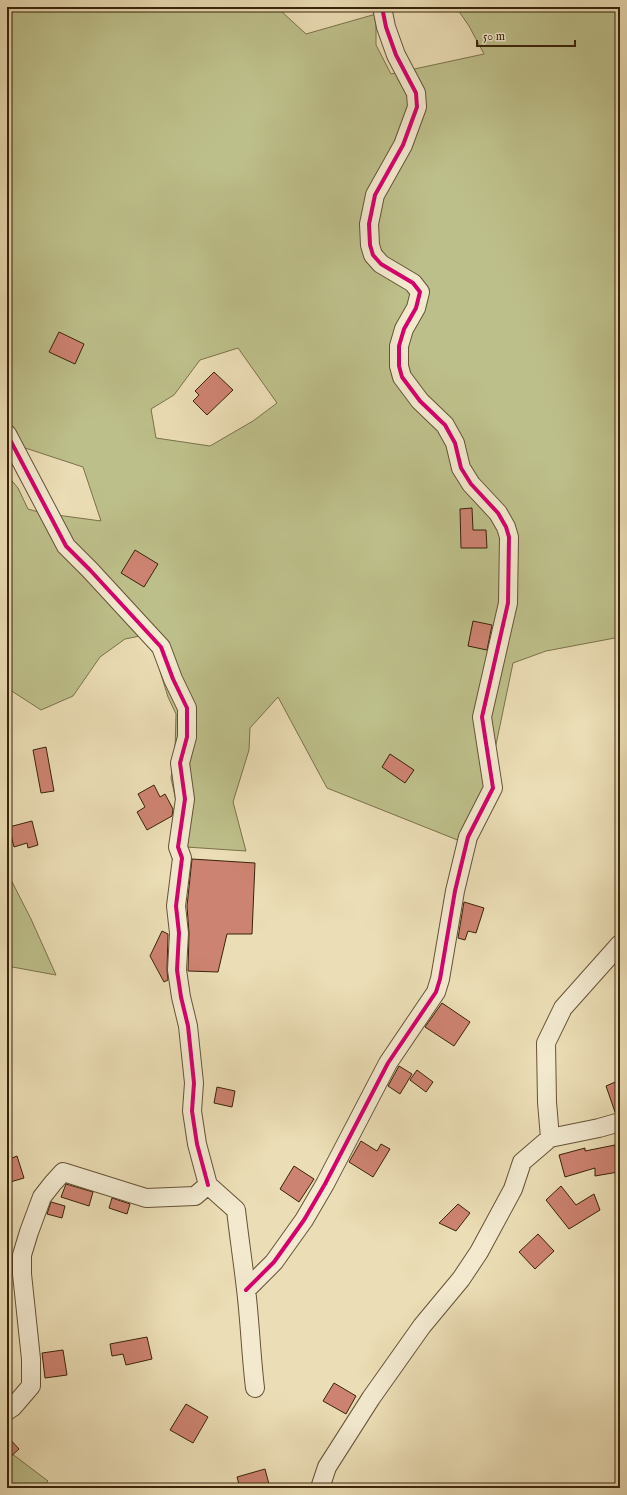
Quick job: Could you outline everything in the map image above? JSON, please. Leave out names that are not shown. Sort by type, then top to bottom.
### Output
[{"type":"street","points":[[246,1290],[274,1262],[304,1220],[325,1184],[388,1063],[436,992],[440,979],[455,891],[468,837],[493,788],[482,717],[508,603],[510,537],[498,513],[471,484],[460,468],[455,443],[445,425],[420,401],[402,377],[399,366],[399,346],[404,330],[416,308],[420,292],[413,283],[381,264],[373,255],[370,245],[369,224],[375,195],[403,144],[418,107],[416,93],[396,55],[386,27],[382,7]]},
{"type":"street","points":[[7,434],[66,546],[161,647],[187,708],[187,737],[180,763],[185,799],[178,847],[182,858],[176,906],[179,934],[177,970],[181,997],[188,1026],[194,1083],[192,1110],[196,1137],[208,1185],[236,1210],[246,1290],[251,1359],[255,1388]]},
{"type":"street","points":[[550,1138],[547,1102],[546,1043],[563,1008],[620,944]]},
{"type":"street","points":[[320,1488],[327,1466],[371,1398],[422,1326],[461,1279],[479,1252],[499,1218],[513,1189],[522,1162],[550,1138],[620,1122]]},
{"type":"street","points":[[7,1411],[13,1407],[31,1386],[31,1359],[22,1274],[22,1255],[42,1197],[52,1182],[64,1172],[146,1198],[195,1196],[208,1185]]},
{"type":"green space","points":[[7,7],[279,7],[281,11],[306,34],[376,14],[376,45],[391,74],[484,54],[469,26],[456,7],[620,7],[620,637],[546,651],[513,663],[484,802],[460,841],[327,788],[278,697],[250,728],[249,750],[233,802],[246,851],[186,847],[171,778],[175,752],[176,714],[168,697],[155,655],[140,636],[125,639],[100,657],[73,696],[41,710],[7,688],[7,600],[11,596],[7,593],[7,475],[18,488],[28,509],[42,513],[101,521],[83,467],[7,442]],"holes":[[[238,348],[277,403],[253,421],[210,446],[156,438],[151,409],[174,395],[200,360]]]},
{"type":"green space","points":[[7,872],[31,919],[56,975],[7,966]]},
{"type":"green space","points":[[7,1450],[48,1481],[42,1488],[7,1488]]},
{"type":"building","points":[[59,332],[84,344],[75,364],[49,352]]},
{"type":"building","points":[[214,372],[233,390],[207,415],[193,401],[199,395],[195,391]]},
{"type":"building","points":[[472,508],[473,530],[486,530],[487,548],[461,548],[460,509]]},
{"type":"building","points":[[135,550],[158,564],[144,587],[121,573]]},
{"type":"building","points":[[473,621],[492,625],[487,650],[468,646]]},
{"type":"building","points":[[46,747],[54,791],[41,793],[33,750]]},
{"type":"building","points":[[390,754],[414,770],[405,783],[382,767]]},
{"type":"building","points":[[154,785],[160,797],[165,794],[173,809],[172,816],[147,830],[137,812],[145,807],[138,794]]},
{"type":"building","points":[[32,821],[38,845],[28,848],[27,843],[14,847],[9,827]]},
{"type":"building","points":[[192,859],[255,863],[252,934],[227,934],[218,972],[188,971],[189,933],[187,906]]},
{"type":"building","points":[[464,902],[484,908],[476,933],[468,931],[465,940],[458,938]]},
{"type":"building","points":[[162,931],[168,934],[168,980],[164,982],[150,956]]},
{"type":"building","points":[[442,1003],[470,1022],[454,1046],[425,1027]]},
{"type":"building","points":[[399,1066],[412,1074],[400,1094],[388,1086]]},
{"type":"building","points":[[417,1070],[433,1082],[426,1092],[410,1080]]},
{"type":"building","points":[[620,1080],[620,1112],[615,1112],[606,1086]]},
{"type":"building","points":[[217,1087],[235,1091],[232,1107],[214,1103]]},
{"type":"building","points":[[361,1141],[377,1151],[381,1144],[390,1149],[373,1177],[349,1162]]},
{"type":"building","points":[[615,1145],[618,1172],[595,1176],[595,1168],[565,1177],[559,1155],[585,1148],[585,1151]]},
{"type":"building","points":[[17,1156],[24,1178],[7,1183],[7,1160]]},
{"type":"building","points":[[294,1166],[314,1179],[299,1202],[280,1189]]},
{"type":"building","points":[[66,1184],[93,1192],[89,1206],[61,1197]]},
{"type":"building","points":[[561,1186],[576,1205],[594,1194],[600,1210],[569,1229],[546,1200]]},
{"type":"building","points":[[112,1198],[130,1204],[127,1214],[109,1208]]},
{"type":"building","points":[[51,1202],[65,1206],[62,1218],[47,1214]]},
{"type":"building","points":[[458,1204],[470,1213],[456,1231],[439,1223]]},
{"type":"building","points":[[538,1234],[554,1251],[535,1269],[519,1252]]},
{"type":"building","points":[[147,1337],[152,1359],[126,1365],[123,1354],[112,1356],[110,1344]]},
{"type":"building","points":[[63,1350],[67,1375],[45,1378],[42,1353]]},
{"type":"building","points":[[334,1383],[356,1396],[346,1414],[323,1401]]},
{"type":"building","points":[[186,1404],[208,1417],[193,1443],[170,1430]]},
{"type":"building","points":[[7,1436],[19,1449],[7,1460]]},
{"type":"building","points":[[265,1469],[270,1488],[240,1488],[237,1477]]},
{"type":"cycle path","points":[[246,1290],[274,1262],[304,1220],[325,1184],[388,1063],[436,992],[440,979],[455,891],[468,837],[493,788],[482,717],[508,603],[509,537],[506,527],[498,513],[471,484],[461,468],[455,443],[445,425],[420,401],[402,377],[399,366],[399,346],[404,329],[416,308],[420,292],[413,283],[381,264],[373,255],[370,245],[369,224],[375,195],[403,145],[417,107],[416,93],[396,55],[386,27],[382,7]]},
{"type":"cycle path","points":[[7,434],[66,546],[161,647],[173,679],[187,708],[187,737],[180,763],[185,799],[178,847],[182,858],[176,906],[179,933],[177,970],[181,997],[188,1026],[194,1083],[192,1111],[197,1144],[208,1185]]}]
